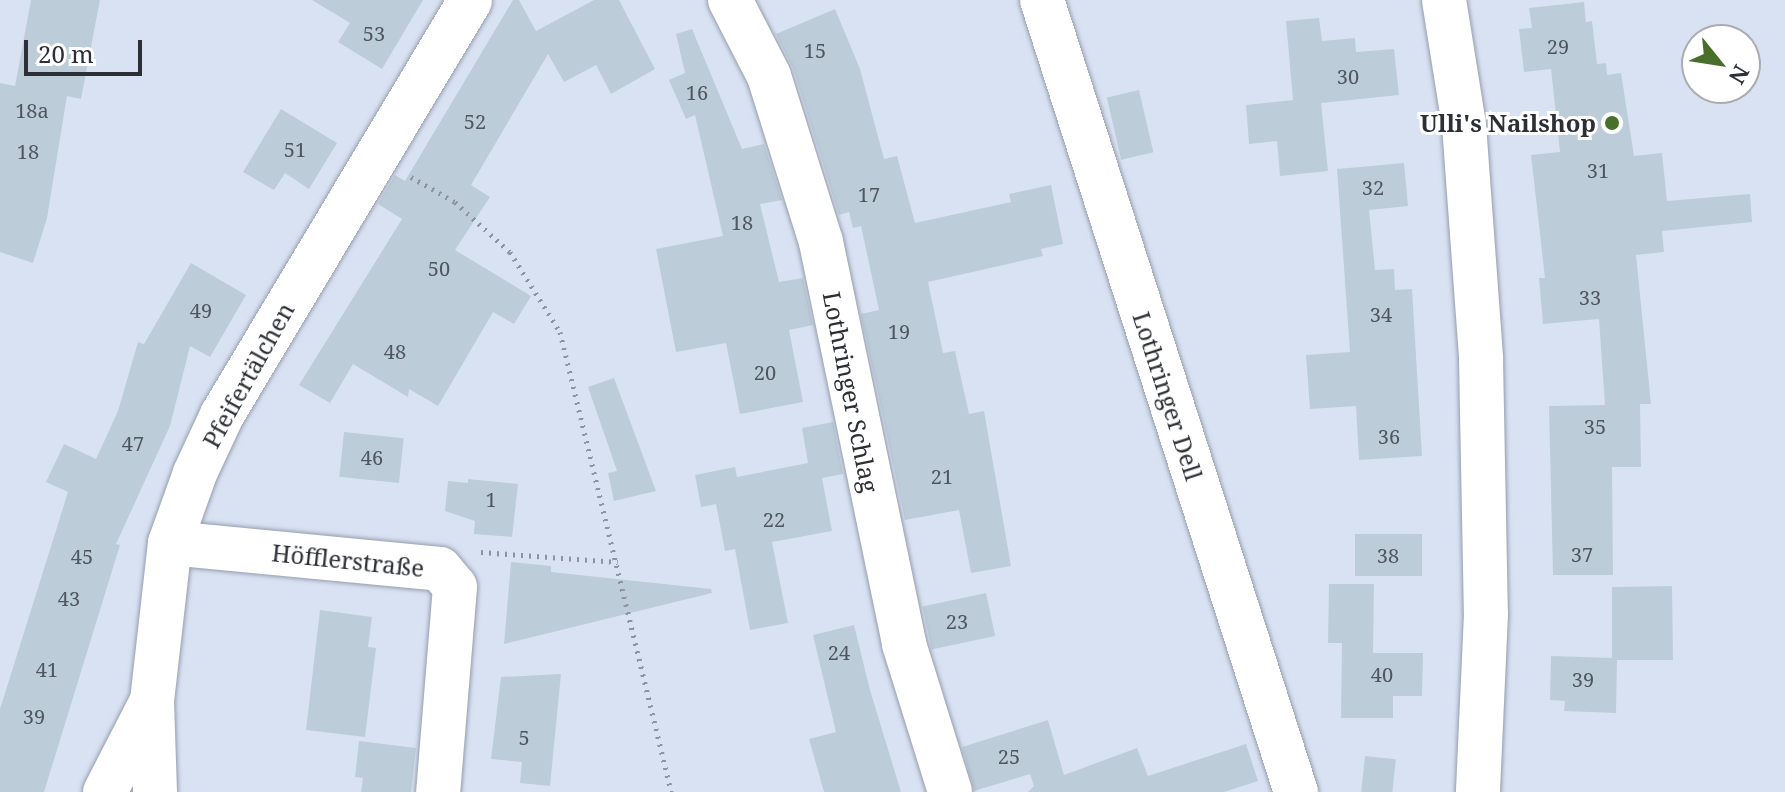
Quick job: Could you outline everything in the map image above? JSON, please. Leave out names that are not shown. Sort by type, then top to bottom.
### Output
[{"type":"street","name":"Pfeifertälchen","points":[[155,792],[152,701],[170,543],[222,415],[470,0]]},
{"type":"street","name":"Lothringer Schlag","points":[[730,0],[769,76],[821,242],[904,644],[950,792]]},
{"type":"street","name":"Lothringer Dell","points":[[1042,0],[1296,792]]},
{"type":"street","points":[[1444,0],[1464,125],[1481,359],[1486,614],[1478,792]]},
{"type":"street","name":"Höfflerstraße","points":[[170,543],[440,569],[455,587],[438,792]]},
{"type":"street","points":[[105,792],[152,701]]},
{"type":"path","points":[[420,182],[455,202],[510,252],[553,319],[618,562],[671,792]]},
{"type":"path","points":[[483,552],[618,562]]},
{"type":"building","points":[[31,0],[100,0],[81,99],[67,96],[47,218],[33,263],[0,252],[0,83],[15,86]]},
{"type":"building","points":[[312,0],[423,0],[382,69],[338,42],[350,23]]},
{"type":"building","points":[[513,0],[519,0],[536,31],[594,0],[619,0],[655,69],[611,94],[596,65],[564,82],[548,54],[471,185],[490,197],[455,250],[531,296],[514,324],[493,312],[438,406],[409,389],[408,397],[353,364],[330,403],[299,385],[402,219],[378,204],[395,175],[405,181]]},
{"type":"building","points":[[1584,2],[1586,22],[1592,21],[1597,64],[1606,63],[1607,75],[1621,73],[1634,156],[1662,153],[1667,201],[1750,194],[1752,222],[1662,231],[1664,252],[1636,255],[1651,404],[1640,404],[1641,467],[1612,467],[1613,575],[1553,575],[1549,406],[1605,405],[1599,319],[1543,324],[1539,278],[1545,278],[1531,155],[1560,152],[1551,69],[1524,72],[1519,29],[1532,28],[1529,8]]},
{"type":"building","points":[[835,9],[860,69],[884,159],[897,156],[915,223],[1011,202],[1009,194],[1051,185],[1063,244],[1041,249],[1043,256],[928,282],[943,353],[955,351],[969,414],[984,411],[1011,566],[971,573],[959,510],[905,520],[861,314],[879,310],[861,226],[853,228],[849,212],[839,215],[793,68],[776,34]]},
{"type":"building","points":[[1319,18],[1322,41],[1355,38],[1356,52],[1394,49],[1399,95],[1321,103],[1328,171],[1280,176],[1277,141],[1249,144],[1246,105],[1293,100],[1286,21]]},
{"type":"building","points":[[692,29],[742,149],[764,144],[782,200],[760,204],[779,282],[803,278],[813,325],[789,330],[803,402],[740,414],[726,343],[676,352],[656,249],[723,236],[695,115],[686,119],[669,80],[685,73],[676,34]]},
{"type":"building","points":[[1139,90],[1153,152],[1121,160],[1107,97]]},
{"type":"building","points":[[281,109],[337,143],[309,189],[285,173],[274,190],[243,172]]},
{"type":"building","points":[[1404,163],[1408,206],[1369,210],[1375,270],[1394,269],[1395,290],[1412,289],[1422,456],[1359,460],[1356,406],[1310,409],[1306,355],[1350,352],[1337,169]]},
{"type":"building","points":[[191,263],[246,295],[210,357],[190,346],[170,426],[116,544],[120,545],[44,792],[0,792],[0,709],[68,492],[46,482],[64,444],[96,459],[118,411],[138,342],[144,344]]},
{"type":"building","points":[[614,378],[656,491],[614,501],[608,473],[617,471],[588,387]]},
{"type":"building","points":[[833,422],[843,474],[822,478],[832,531],[772,542],[788,623],[750,630],[735,549],[725,551],[716,504],[701,507],[695,475],[735,467],[737,477],[808,463],[802,428]]},
{"type":"building","points":[[344,432],[404,438],[399,483],[339,477]]},
{"type":"building","points":[[468,479],[518,484],[512,537],[474,534],[475,521],[445,511],[448,481],[468,483]]},
{"type":"building","points":[[1355,534],[1422,534],[1422,576],[1355,576]]},
{"type":"building","points":[[511,562],[551,566],[551,572],[711,589],[712,593],[504,644]]},
{"type":"building","points":[[1329,584],[1374,584],[1373,653],[1423,653],[1422,696],[1393,696],[1393,718],[1341,718],[1342,643],[1328,643]]},
{"type":"building","points":[[1672,586],[1673,660],[1617,660],[1616,713],[1564,711],[1565,701],[1550,700],[1551,656],[1612,658],[1612,587]]},
{"type":"building","points":[[986,593],[995,636],[932,650],[922,607]]},
{"type":"building","points":[[320,610],[372,617],[368,647],[376,648],[365,737],[306,730]]},
{"type":"building","points":[[854,625],[901,792],[824,792],[809,739],[836,732],[813,635]]},
{"type":"building","points":[[561,674],[550,786],[520,783],[522,762],[491,759],[501,677]]},
{"type":"building","points":[[1048,720],[1064,775],[1137,748],[1148,776],[1246,744],[1258,781],[1224,792],[1028,792],[1034,786],[1030,774],[974,791],[962,747]]},
{"type":"building","points":[[359,741],[416,748],[411,792],[361,792],[363,778],[355,777]]},
{"type":"building","points":[[1365,756],[1396,759],[1392,792],[1361,792]]},
{"type":"place","name":"Ulli's Nailshop","points":[[1612,123]]}]
